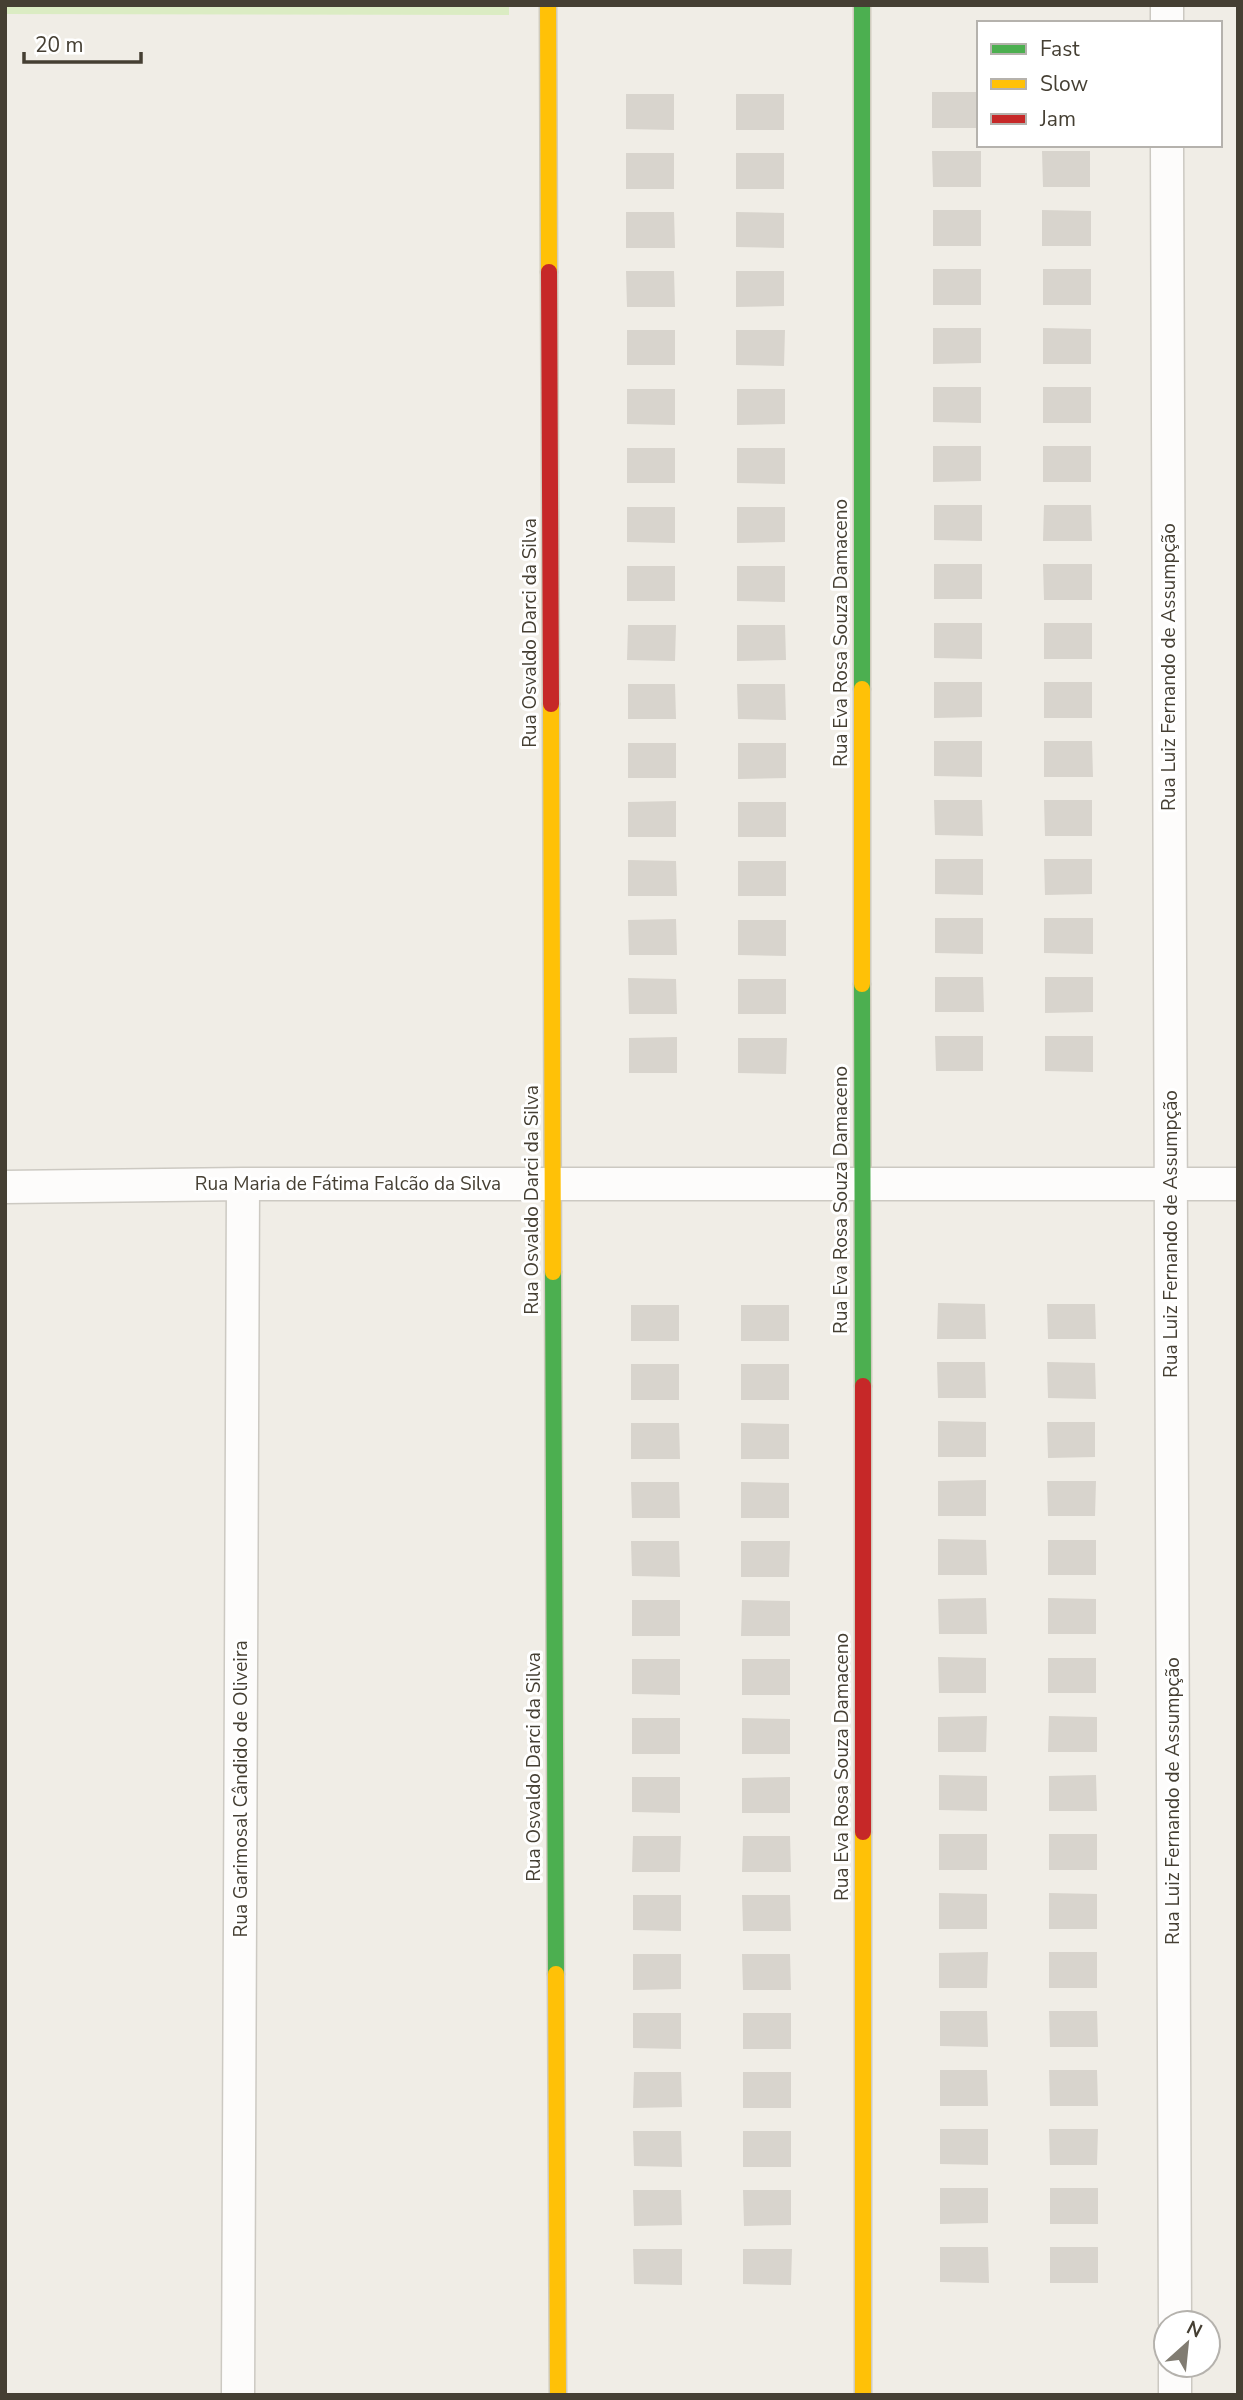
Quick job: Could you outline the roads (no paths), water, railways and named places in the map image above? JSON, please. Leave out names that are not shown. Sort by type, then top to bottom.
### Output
[{"type":"street","name":"Rua Osvaldo Darci da Silva","points":[[548,5],[558,2395]]},
{"type":"street","name":"Rua Eva Rosa Souza Damaceno","points":[[862,5],[863,2395]]},
{"type":"street","name":"Rua Luiz Fernando de Assumpção","points":[[1167,147],[1175,2309]]},
{"type":"street","name":"Rua Maria de Fátima Falcão da Silva","points":[[5,1187],[243,1184],[1238,1184]]},
{"type":"street","name":"Rua Garimosal Cândido de Oliveira","points":[[238,2395],[243,1184]]}]
